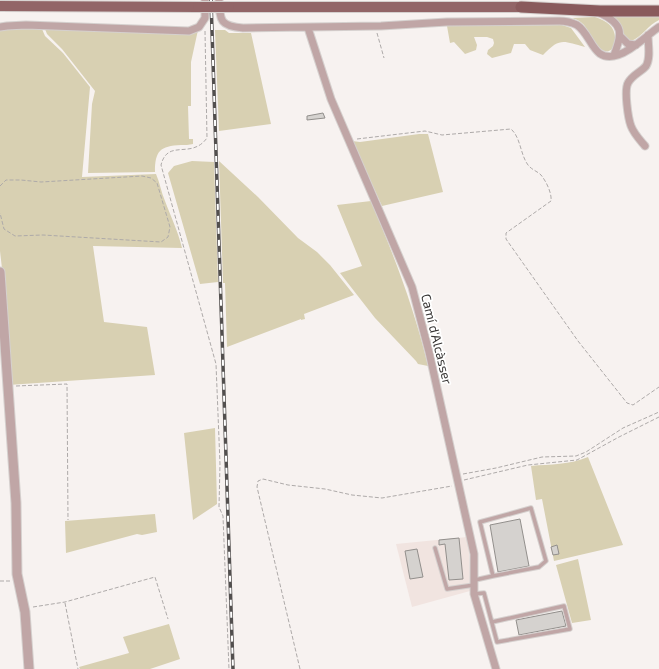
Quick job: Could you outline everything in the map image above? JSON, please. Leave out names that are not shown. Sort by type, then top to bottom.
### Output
[{"type":"highway","points":[[521,7],[659,11]]},
{"type":"main road","points":[[0,6],[202,3],[229,6],[659,7]]},
{"type":"street","points":[[219,0],[220,17],[224,23],[232,27],[242,28],[308,28],[447,22],[569,22],[577,25],[583,31],[598,53],[607,56],[618,55],[636,45],[659,27]]},
{"type":"street","points":[[0,28],[26,25],[189,31],[199,27],[205,18],[202,3]]},
{"type":"street","points":[[594,10],[608,17],[614,22],[621,37],[628,44],[636,45]]},
{"type":"street","name":"Camí d'Alcàsser","points":[[308,28],[331,99],[412,287],[429,352],[474,554],[474,594],[496,669]]},
{"type":"street","points":[[645,146],[630,125],[626,98],[627,84],[634,75],[646,65],[649,54],[648,35]]},
{"type":"street","points":[[614,55],[621,37]]},
{"type":"street","points":[[0,272],[16,503],[17,574],[24,609],[29,669]]},
{"type":"lane","points":[[435,548],[447,589],[475,583],[493,576],[539,567],[546,561],[531,508],[480,522],[493,576]]},
{"type":"lane","points":[[474,594],[484,593],[492,622],[498,642],[570,629],[564,606],[492,622]]},
{"type":"path","points":[[205,18],[207,138],[198,147],[176,150],[168,153],[163,159],[161,165],[216,364],[220,464],[220,507],[222,516],[228,669]]},
{"type":"path","points":[[376,26],[384,58]]},
{"type":"path","points":[[348,139],[362,139],[424,131],[442,135],[511,129],[516,133],[522,153],[528,164],[532,170],[540,174],[552,195],[551,201],[506,233],[506,239],[578,341],[627,403],[633,405],[659,387]]},
{"type":"path","points":[[0,186],[6,180],[41,182],[142,176],[151,178],[157,183],[170,228],[168,237],[161,242],[43,235],[15,236],[4,229],[0,213]]},
{"type":"path","points":[[8,387],[67,384],[68,520]]},
{"type":"path","points":[[463,474],[542,458],[576,456],[586,452],[624,428],[659,412]]},
{"type":"path","points":[[300,669],[257,487],[258,481],[263,479],[288,485],[325,489],[352,496],[382,498],[458,483],[528,465],[576,460],[659,417]]},
{"type":"path","points":[[24,609],[65,602],[155,577],[168,619]]},
{"type":"path","points":[[0,581],[18,581]]},
{"type":"path","points":[[65,602],[78,669]]},
{"type":"shaded area","points":[[612,15],[659,15],[659,20],[631,41],[624,37],[621,27]]},
{"type":"shaded area","points":[[595,17],[610,25],[614,31],[614,45],[612,49],[608,51],[599,47],[583,24],[572,18]]},
{"type":"shaded area","points":[[562,25],[571,28],[585,47],[562,42],[554,45],[543,55],[530,50],[525,44],[514,44],[511,53],[492,58],[487,54],[488,50],[493,46],[493,39],[487,37],[474,37],[477,45],[476,50],[465,54],[454,42],[450,43],[447,26]]},
{"type":"shaded area","points":[[9,28],[42,29],[45,36],[63,53],[90,87],[82,177],[156,174],[159,181],[182,248],[93,246],[104,322],[147,327],[155,375],[8,385],[4,286],[0,251],[0,31]]},
{"type":"shaded area","points":[[45,29],[175,34],[198,30],[191,62],[191,106],[188,106],[189,139],[193,139],[193,144],[164,148],[160,151],[156,159],[155,172],[88,173],[92,104],[95,91],[62,49],[47,34]]},
{"type":"shaded area","points":[[215,30],[225,30],[229,33],[251,33],[271,124],[219,131]]},
{"type":"shaded area","points":[[428,134],[443,192],[382,206],[352,141],[360,142]]},
{"type":"shaded area","points":[[192,161],[214,162],[218,282],[200,284],[168,173],[174,166]]},
{"type":"shaded area","points":[[219,161],[258,197],[298,238],[317,252],[330,265],[354,295],[304,314],[305,319],[301,319],[227,347],[225,283],[223,283]]},
{"type":"shaded area","points":[[371,201],[403,282],[428,366],[418,364],[375,318],[340,273],[362,266],[337,205]]},
{"type":"shaded area","points":[[215,428],[217,504],[193,520],[184,433]]},
{"type":"shaded area","points":[[588,457],[623,545],[554,561],[542,499],[536,500],[531,466],[567,463]]},
{"type":"shaded area","points":[[155,514],[157,532],[142,535],[137,534],[66,553],[65,521]]},
{"type":"shaded area","points":[[467,537],[470,591],[412,607],[396,544]]},
{"type":"shaded area","points":[[578,559],[591,620],[572,623],[556,565]]},
{"type":"shaded area","points":[[169,624],[180,659],[150,669],[80,669],[79,667],[129,653],[123,637]]},
{"type":"building","points":[[323,113],[325,118],[307,120],[307,116]]},
{"type":"building","points":[[520,519],[529,566],[498,572],[490,525]]},
{"type":"building","points":[[459,538],[463,579],[449,580],[445,544],[439,545],[439,540]]},
{"type":"building","points":[[557,545],[559,554],[553,555],[551,547]]},
{"type":"building","points":[[417,549],[423,577],[410,579],[405,551]]},
{"type":"building","points":[[562,611],[566,626],[519,635],[516,620]]},
{"type":"railway","points":[[211,0],[233,669]]}]
